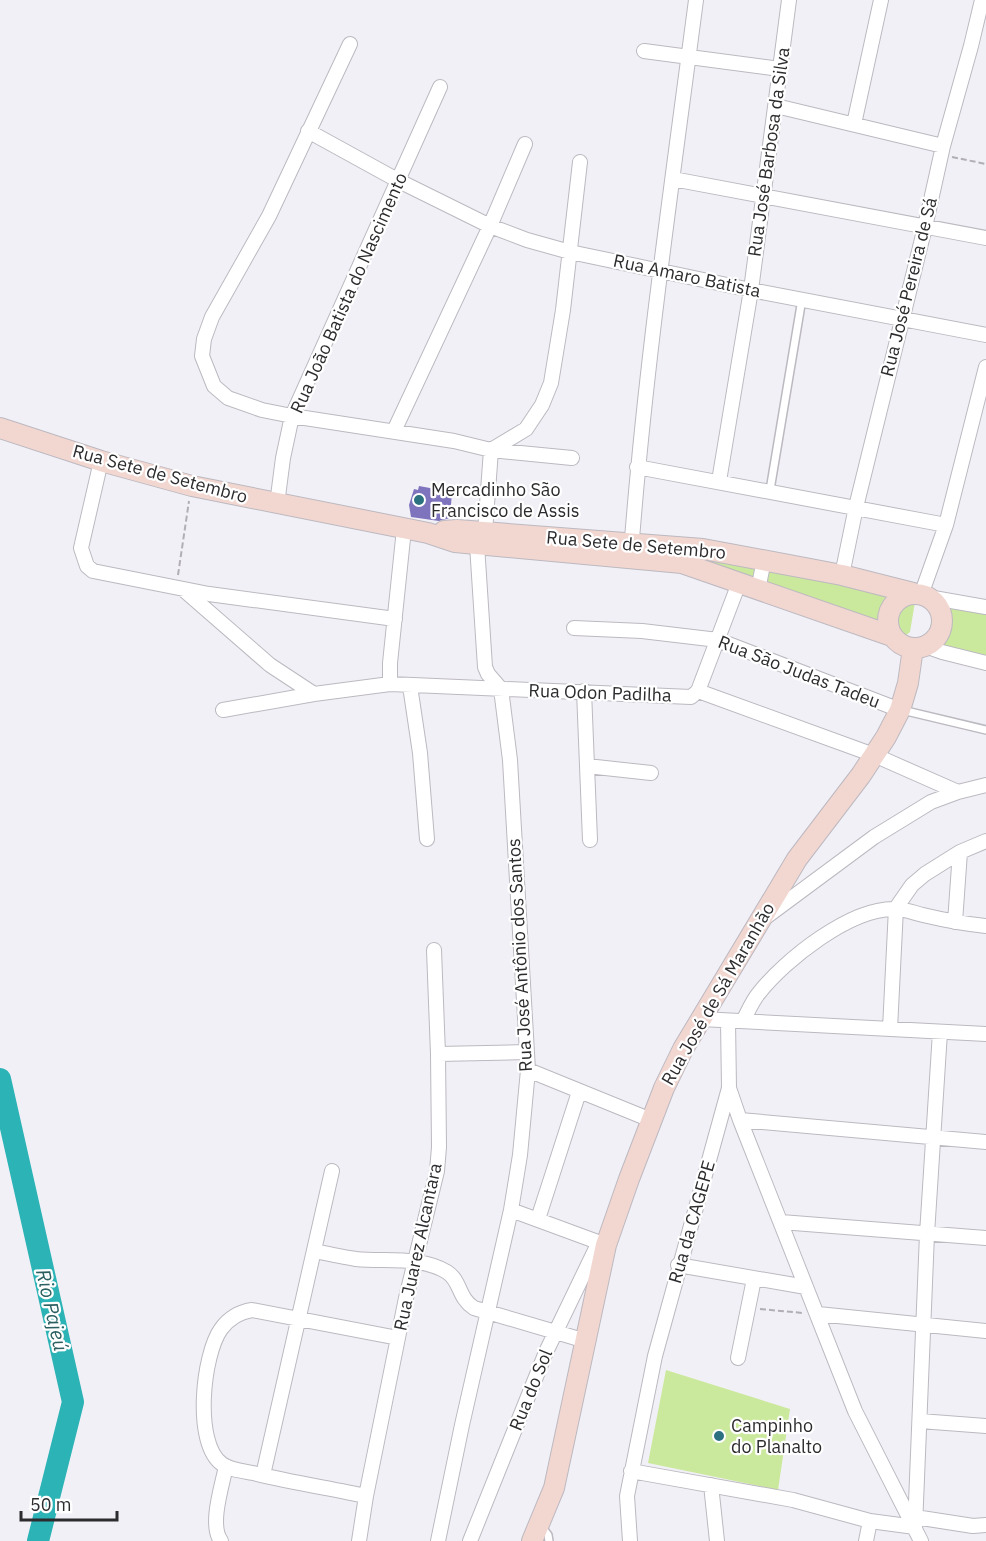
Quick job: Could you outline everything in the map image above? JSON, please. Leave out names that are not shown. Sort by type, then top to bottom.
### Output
[{"type":"street","points":[[631,550],[637,467],[659,270],[696,0]]},
{"type":"street","name":"Rua José Barbosa da Silva","points":[[719,481],[751,290],[789,0]]},
{"type":"street","points":[[854,124],[881,0]]},
{"type":"street","name":"Rua José Pereira de Sá","points":[[842,575],[856,507],[942,150],[981,28],[982,0]]},
{"type":"street","points":[[350,44],[264,227],[212,317],[204,339],[202,356],[210,378],[219,392],[246,404],[292,416],[454,441],[491,450],[572,458]]},
{"type":"street","points":[[644,51],[780,69]]},
{"type":"street","name":"Rua João Batista do Nascimento","points":[[277,504],[283,458],[292,416],[440,87]]},
{"type":"street","points":[[776,106],[854,124],[942,150]]},
{"type":"street","name":"Rua Amaro Batista","points":[[308,131],[399,181],[490,226],[570,252],[751,290],[986,335]]},
{"type":"street","points":[[394,431],[490,226],[525,144]]},
{"type":"street","points":[[491,450],[526,429],[542,405],[551,383],[580,162]]},
{"type":"street","points":[[673,179],[986,238]]},
{"type":"street","points":[[921,595],[946,525],[986,367]]},
{"type":"street","name":"Rua Sete de Setembro","points":[[0,428],[101,461],[192,486],[404,529],[428,533],[457,530],[481,538],[764,560],[842,575],[921,595]]},
{"type":"street","name":"Rua José Antônio dos Santos","points":[[438,1541],[511,1210],[520,1155],[528,1071],[510,760],[501,689],[488,674],[486,668],[481,538],[491,450]]},
{"type":"street","points":[[101,461],[81,548],[87,566],[93,570],[180,589],[395,619]]},
{"type":"street","points":[[637,467],[770,490],[946,525]]},
{"type":"street","points":[[390,684],[390,663],[404,529]]},
{"type":"street","name":"Rua Sete de Setembro","points":[[675,553],[682,563],[892,636]]},
{"type":"street","points":[[758,590],[764,560]]},
{"type":"street","points":[[698,691],[739,583]]},
{"type":"street","points":[[180,589],[270,665],[314,694]]},
{"type":"street","points":[[919,647],[935,639],[941,628],[942,616],[937,605],[921,595]]},
{"type":"street","points":[[986,607],[921,595],[904,596],[894,603],[888,613],[888,625],[892,636],[901,645],[986,663]]},
{"type":"street","name":"Rua São Judas Tadeu","points":[[574,628],[642,631],[718,640],[900,710]]},
{"type":"street","name":"Rua José de Sá Maranhão","points":[[540,1535],[554,1488],[586,1341],[603,1244],[651,1120],[683,1049],[797,859],[874,755],[900,710],[919,647]]},
{"type":"street","name":"Rua Odon Padilha","points":[[223,710],[314,694],[390,684],[691,697],[698,691],[874,755],[958,792]]},
{"type":"street","points":[[410,686],[420,753],[427,839]]},
{"type":"street","points":[[584,691],[590,840]]},
{"type":"street","points":[[588,766],[651,773]]},
{"type":"street","points":[[760,921],[874,837],[931,802],[986,785]]},
{"type":"street","points":[[890,1029],[896,909],[912,885],[924,874],[960,852],[986,841]]},
{"type":"street","points":[[955,922],[960,852]]},
{"type":"street","points":[[744,1021],[757,995],[772,978],[818,939],[858,917],[875,911],[896,909],[955,922],[986,926]]},
{"type":"street","name":"Rua Juarez Alcantara","points":[[359,1541],[366,1496],[414,1262],[437,1171],[438,1054],[434,950]]},
{"type":"street","points":[[701,1019],[986,1034]]},
{"type":"street","points":[[728,1021],[729,1088],[855,1411],[915,1522],[921,1541]]},
{"type":"street","points":[[915,1522],[927,1234],[940,1032]]},
{"type":"street","points":[[438,1054],[527,1052]]},
{"type":"street","points":[[528,1071],[651,1120]]},
{"type":"street","name":"Rua da CAGEPE","points":[[630,1541],[627,1496],[655,1356],[678,1265],[729,1088]]},
{"type":"street","points":[[538,1219],[579,1092]]},
{"type":"street","points":[[741,1120],[986,1142]]},
{"type":"street","points":[[263,1475],[332,1171]]},
{"type":"street","points":[[511,1210],[603,1244]]},
{"type":"street","points":[[781,1222],[986,1238]]},
{"type":"street","name":"Rua do Sol","points":[[470,1541],[556,1331],[603,1244]]},
{"type":"street","points":[[315,1251],[356,1259],[414,1262],[439,1268],[454,1277],[467,1304],[474,1308],[586,1341]]},
{"type":"street","points":[[678,1265],[806,1287]]},
{"type":"street","points":[[738,1358],[753,1279]]},
{"type":"street","points":[[366,1496],[263,1475],[226,1466],[220,1462],[212,1454],[204,1419],[205,1383],[209,1359],[215,1339],[229,1320],[245,1311],[262,1311],[398,1338]]},
{"type":"street","points":[[818,1314],[986,1331]]},
{"type":"street","points":[[920,1421],[986,1426]]},
{"type":"street","points":[[221,1541],[216,1535],[216,1520],[226,1466]]},
{"type":"street","points":[[631,1471],[793,1500],[870,1521],[986,1525]]},
{"type":"street","points":[[711,1485],[717,1541]]},
{"type":"street","points":[[866,1541],[870,1521]]},
{"type":"lane","points":[[770,490],[802,299]]},
{"type":"lane","name":"Rua São Judas Tadeu","points":[[900,710],[986,730]]},
{"type":"path","points":[[942,150],[986,165]]},
{"type":"path","points":[[180,589],[192,486]]},
{"type":"path","points":[[749,1308],[818,1314]]},
{"type":"green space","points":[[680,551],[911,597],[915,602],[910,632],[904,637],[725,571]]},
{"type":"green space","points":[[941,604],[986,613],[986,658],[932,644],[928,639],[934,608]]},
{"type":"green space","name":"Campinho do Planalto","points":[[666,1370],[790,1409],[778,1490],[648,1463]]},
{"type":"building","points":[[419,486],[452,492],[450,518],[439,521],[411,517],[409,505],[414,489],[418,490]]},
{"type":"waterway","name":"Rio Pajeú","points":[[0,1079],[73,1402],[38,1541]]},
{"type":"place","name":"Mercadinho São Francisco de Assis","points":[[419,500]]},
{"type":"place","name":"Campinho do Planalto","points":[[719,1436]]}]
